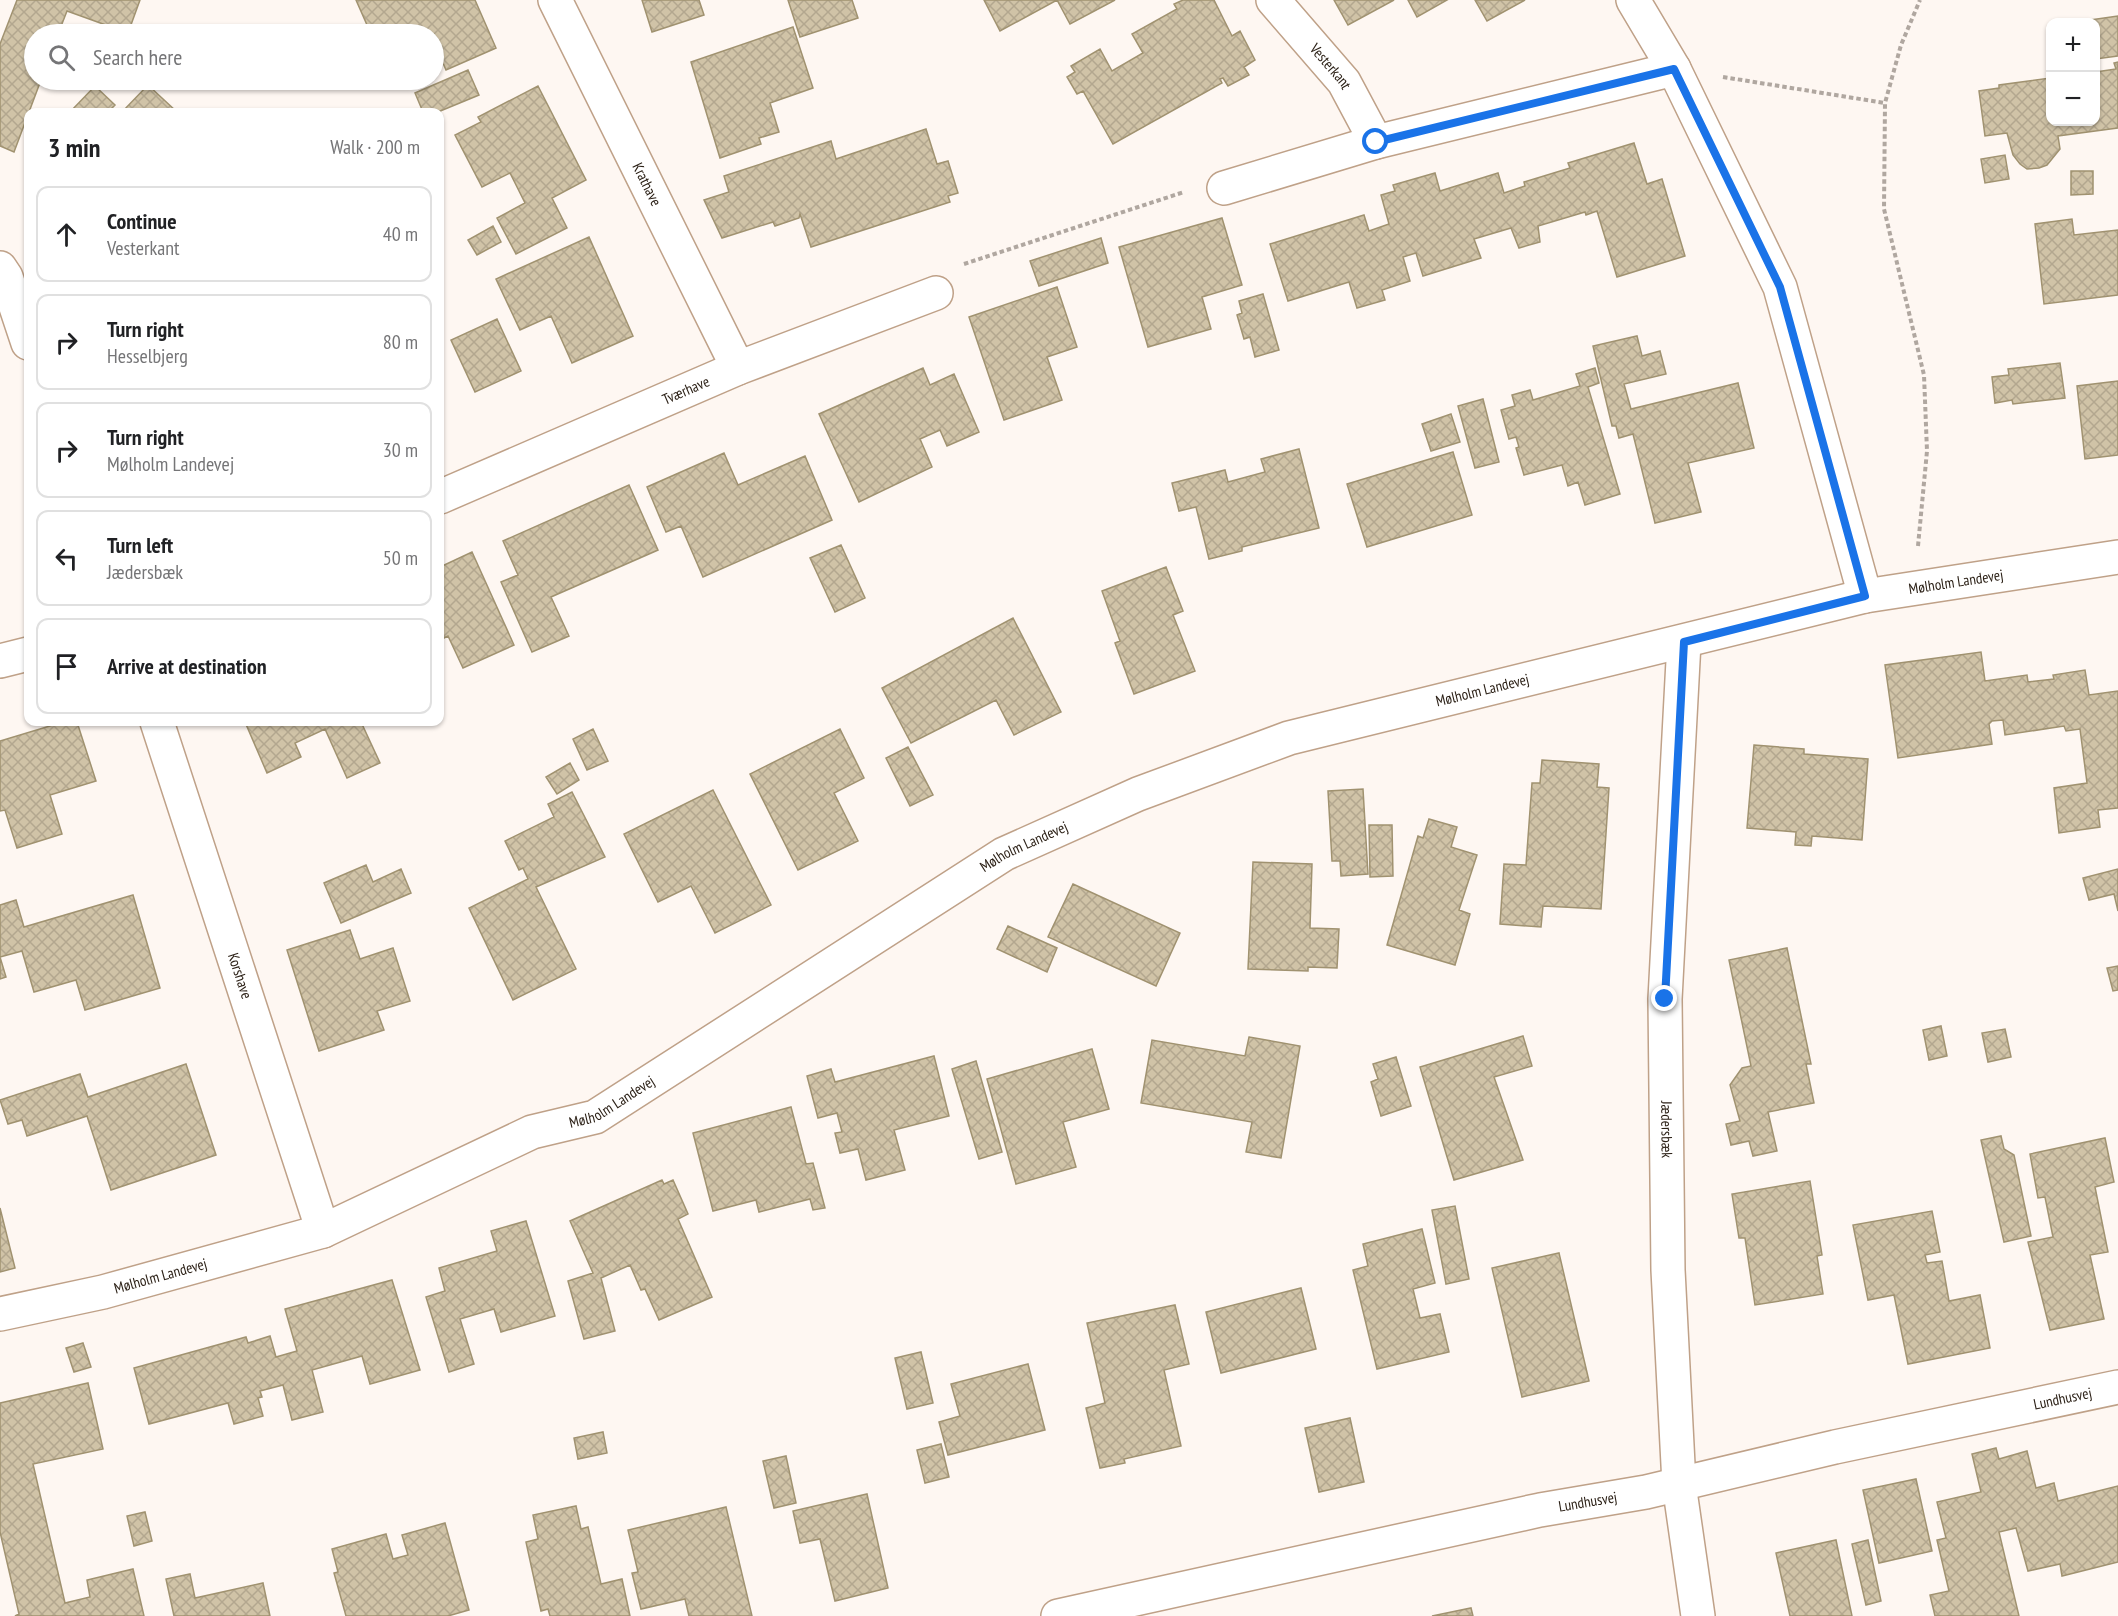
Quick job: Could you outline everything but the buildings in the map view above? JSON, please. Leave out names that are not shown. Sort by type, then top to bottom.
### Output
[{"type":"street","name":"Krathave","points":[[555,0],[738,368]]},
{"type":"street","name":"Vesterkant","points":[[1273,0],[1344,82],[1376,142]]},
{"type":"street","points":[[1633,0],[1674,69],[1780,287],[1865,596]]},
{"type":"street","points":[[1224,188],[1376,142],[1674,69]]},
{"type":"street","points":[[0,268],[6,277],[24,330]]},
{"type":"street","name":"Tværhave","points":[[444,494],[738,368],[936,293]]},
{"type":"street","name":"Mølholm Landevej","points":[[0,1314],[103,1292],[323,1231],[532,1132],[595,1117],[1004,854],[1138,794],[1289,738],[1865,596],[2118,557]]},
{"type":"street","name":"Jædersbæk","points":[[1684,642],[1665,999],[1668,1270],[1679,1484],[1698,1616]]},
{"type":"street","points":[[0,661],[24,655]]},
{"type":"street","name":"Korshave","points":[[157,726],[323,1231]]},
{"type":"street","name":"Lundhusvej","points":[[1058,1616],[1519,1515],[1679,1484],[1835,1447],[2118,1387]]},
{"type":"path","points":[[1914,590],[1927,451],[1924,375],[1884,209],[1885,103],[1901,45],[1920,0]]},
{"type":"path","points":[[1674,69],[1885,103]]},
{"type":"path","points":[[936,293],[965,263],[1200,187],[1224,188]]},
{"type":"route","points":[[1376,142],[1674,69],[1780,287],[1865,596],[1684,642],[1665,999]]}]
